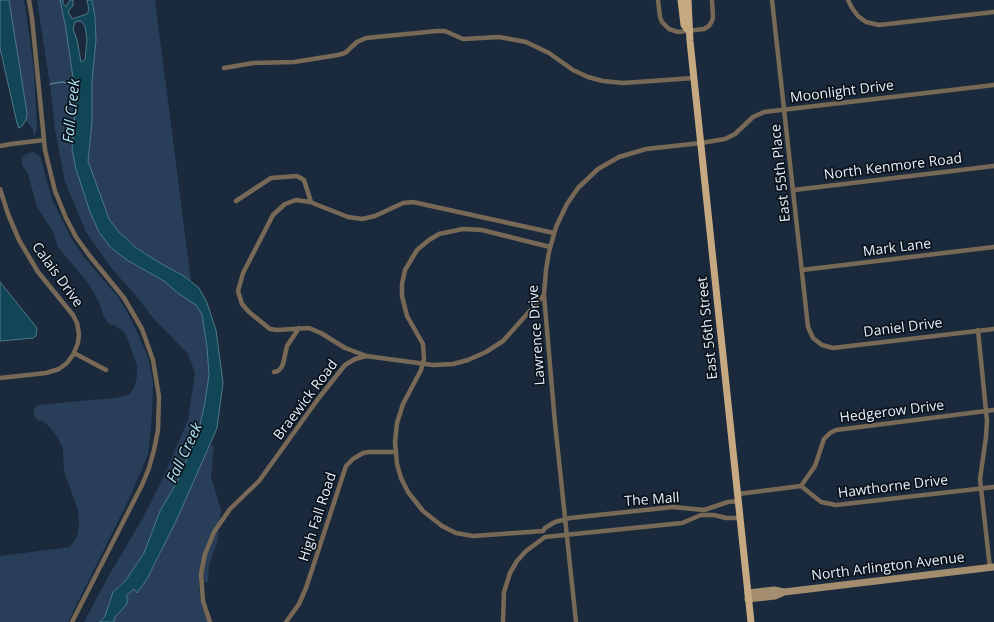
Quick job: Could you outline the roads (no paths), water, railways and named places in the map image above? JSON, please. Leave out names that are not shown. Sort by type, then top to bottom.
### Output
[{"type":"main road","name":"East 56th Street","points":[[681,0],[684,24],[689,31]]},
{"type":"main road","name":"East 56th Street","points":[[688,0],[689,31],[751,622]]},
{"type":"main road","name":"North Arlington Avenue","points":[[748,596],[775,596],[784,592],[992,568]]},
{"type":"street","points":[[29,0],[44,140],[52,183],[66,218],[84,248],[127,302],[142,329],[153,360],[159,397],[158,430],[147,472],[72,622]]},
{"type":"street","points":[[658,0],[662,22],[672,31],[704,29],[710,25],[713,17],[712,0]]},
{"type":"street","name":"East 55th Place","points":[[772,0],[808,327],[812,336],[817,342]]},
{"type":"street","points":[[848,0],[858,16],[866,22],[878,25],[994,12]]},
{"type":"street","points":[[224,68],[253,63],[294,62],[338,55],[346,52],[358,42],[366,38],[445,31],[463,39],[500,37],[526,42],[549,53],[577,72],[603,81],[620,83],[694,78]]},
{"type":"street","name":"Moonlight Drive","points":[[701,143],[718,141],[730,137],[758,114],[785,109],[994,85]]},
{"type":"street","points":[[0,146],[44,140]]},
{"type":"street","name":"Lawrence Drive","points":[[576,622],[552,394],[544,295],[550,247],[563,211],[573,194],[588,178],[605,164],[640,150],[701,143]]},
{"type":"street","name":"North Kenmore Road","points":[[794,190],[994,166]]},
{"type":"street","points":[[236,201],[271,178],[297,176],[304,180],[312,202]]},
{"type":"street","name":"Calais Drive","points":[[0,189],[11,223],[30,261],[75,318],[79,334],[78,343],[74,353]]},
{"type":"street","points":[[366,356],[345,348],[312,329],[299,328],[277,330],[268,327],[244,308],[240,299],[239,287],[245,271],[275,212],[283,205],[300,200],[312,202],[342,215],[357,218],[371,217],[401,203],[415,202],[554,233]]},
{"type":"street","points":[[504,622],[504,592],[510,573],[522,555],[545,537],[543,531],[473,536],[462,535],[447,529],[427,515],[411,496],[401,478],[396,452],[396,433],[400,411],[423,364],[425,356],[423,344],[405,312],[402,292],[404,274],[416,252],[424,243],[446,232],[471,229],[482,230],[550,247]]},
{"type":"street","name":"Mark Lane","points":[[802,270],[994,248]]},
{"type":"street","name":"Braewick Road","points":[[210,622],[204,601],[202,574],[205,554],[216,528],[230,509],[259,481],[341,369],[350,361],[366,356],[441,365],[468,360],[500,344],[544,295]]},
{"type":"street","points":[[274,372],[278,371],[283,364],[287,346],[299,328]]},
{"type":"street","name":"Daniel Drive","points":[[817,342],[825,347],[835,348],[994,329]]},
{"type":"street","points":[[978,330],[987,431],[980,474],[992,568]]},
{"type":"street","points":[[0,378],[53,371],[67,363],[74,353],[106,370]]},
{"type":"street","name":"Hedgerow Drive","points":[[801,486],[815,466],[824,439],[836,430],[994,410]]},
{"type":"street","name":"High Fall Road","points":[[286,622],[299,604],[306,588],[346,466],[353,459],[369,452],[396,452]]},
{"type":"street","name":"The Mall","points":[[545,537],[682,523],[738,498],[801,486]]},
{"type":"street","name":"Hawthorne Drive","points":[[801,486],[819,501],[828,505],[836,506],[994,487]]},
{"type":"street","name":"The Mall","points":[[543,531],[552,523],[566,518],[678,507],[714,515],[740,518]]},
{"type":"street","points":[[714,508],[714,515]]},
{"type":"waterway","name":"Fall Creek","points":[[50,84],[62,82],[74,84]]}]
